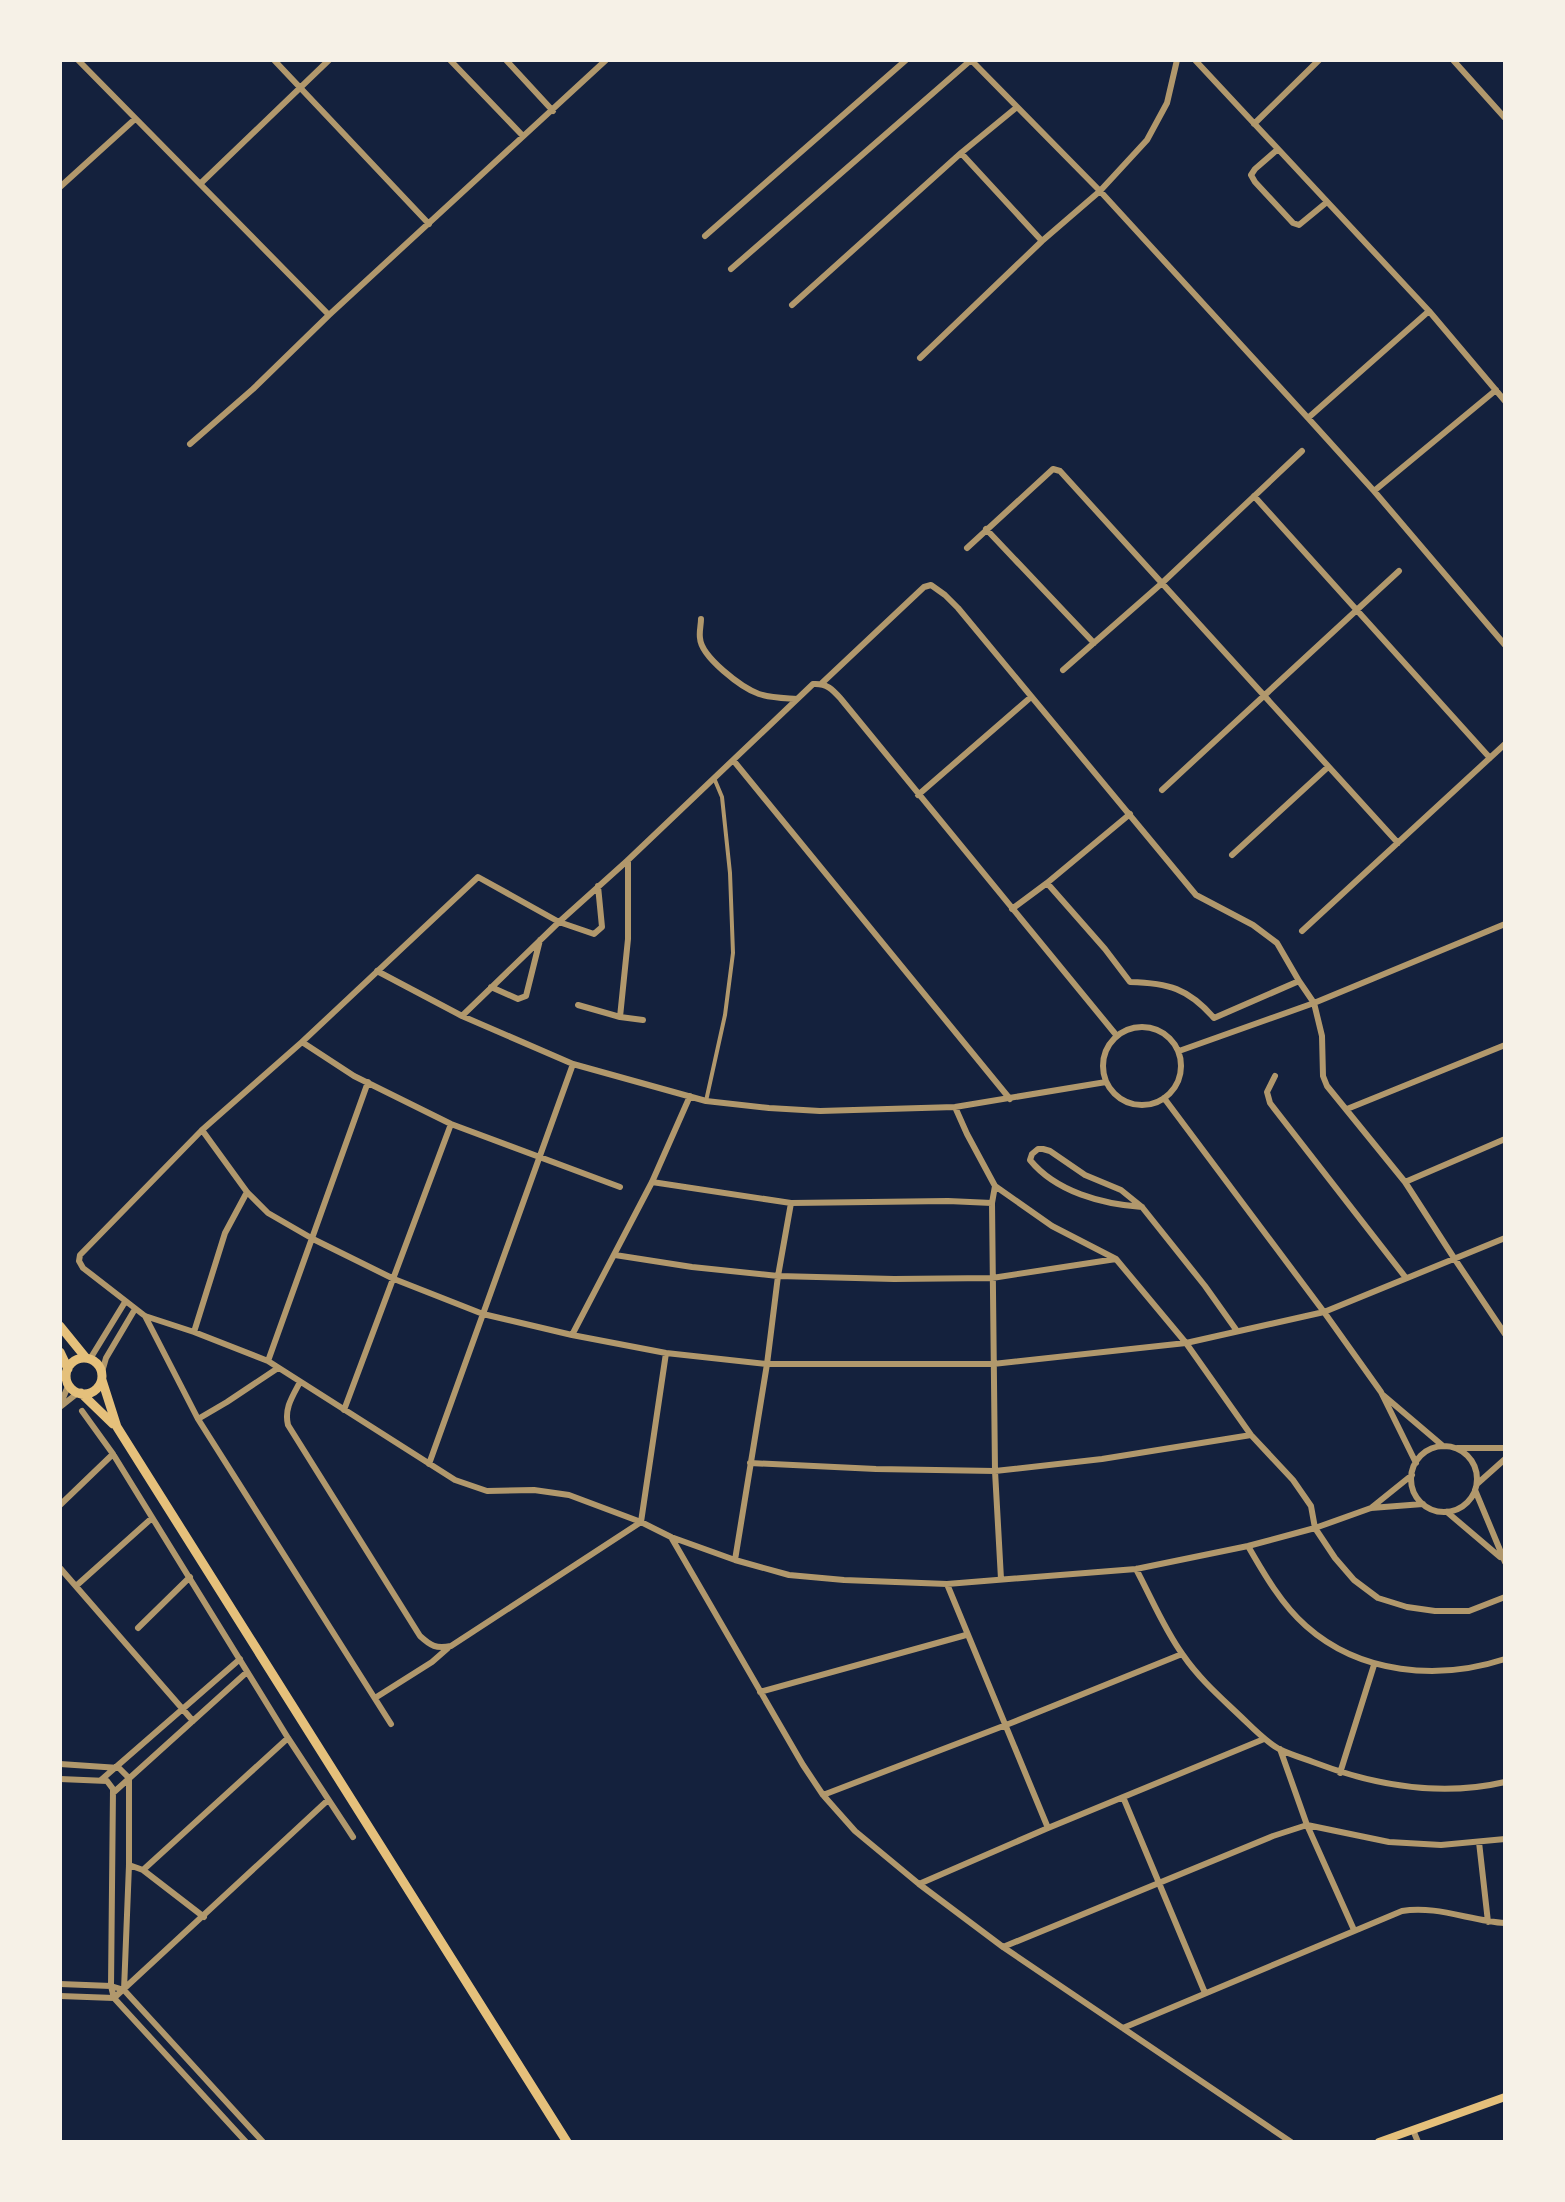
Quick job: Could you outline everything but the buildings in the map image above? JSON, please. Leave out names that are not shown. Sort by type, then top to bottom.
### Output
[{"type":"main road","points":[[60,1326],[88,1358],[96,1362],[117,1427]]},
{"type":"main road","points":[[60,1352],[68,1369]]},
{"type":"main road","points":[[88,1358],[72,1363],[66,1376],[69,1384],[117,1427],[567,2142]]},
{"type":"main road","points":[[80,1393],[94,1390],[102,1376]]},
{"type":"main road","points":[[1379,2142],[1505,2097]]},
{"type":"street","points":[[78,60],[329,315]]},
{"type":"street","points":[[274,60],[429,224]]},
{"type":"street","points":[[200,184],[329,60]]},
{"type":"street","points":[[450,60],[523,136]]},
{"type":"street","points":[[506,60],[553,111]]},
{"type":"street","points":[[190,444],[606,60]]},
{"type":"street","points":[[705,236],[906,60]]},
{"type":"street","points":[[731,269],[971,60],[1100,191],[1308,418],[1505,645]]},
{"type":"street","points":[[920,358],[1042,241],[1100,191],[1147,140],[1167,103],[1177,60]]},
{"type":"street","points":[[1195,60],[1429,311],[1505,401]]},
{"type":"street","points":[[1453,60],[1505,118]]},
{"type":"street","points":[[1254,124],[1317,61]]},
{"type":"street","points":[[792,305],[961,153],[1017,107]]},
{"type":"street","points":[[60,187],[135,119]]},
{"type":"street","points":[[1278,149],[1255,169],[1251,175],[1255,182],[1293,223],[1299,225],[1327,202]]},
{"type":"street","points":[[961,153],[1042,241]]},
{"type":"street","points":[[1308,418],[1429,311]]},
{"type":"street","points":[[1374,491],[1496,390]]},
{"type":"street","points":[[1063,670],[1161,584],[1302,451]]},
{"type":"street","points":[[967,548],[1053,469],[1060,471],[1398,843]]},
{"type":"street","points":[[1254,496],[1490,758]]},
{"type":"street","points":[[986,529],[1094,643]]},
{"type":"street","points":[[1162,790],[1399,571]]},
{"type":"street","points":[[822,683],[924,587],[931,585],[945,595],[1196,895],[1253,925],[1277,943],[1314,1003],[1322,1036],[1323,1076],[1327,1086],[1405,1182],[1505,1334]]},
{"type":"street","points":[[701,619],[699,639],[718,666],[756,693],[797,699]]},
{"type":"street","points":[[462,1016],[813,684],[822,683],[841,699],[1117,1036]]},
{"type":"street","points":[[918,795],[1031,697]]},
{"type":"street","points":[[1302,931],[1505,744]]},
{"type":"street","points":[[733,760],[1010,1099]]},
{"type":"street","points":[[1232,855],[1328,767]]},
{"type":"street","points":[[706,1101],[725,1015],[733,953],[730,873],[722,797],[714,778]]},
{"type":"street","points":[[1012,909],[1130,814]]},
{"type":"street","points":[[620,1017],[628,939],[628,860]]},
{"type":"street","points":[[598,886],[602,927],[598,933],[591,933],[559,922],[478,877],[302,1042],[202,1130],[80,1255],[83,1268],[145,1316],[268,1361],[455,1480],[487,1491],[553,1491],[569,1495],[641,1522],[671,1537],[789,1575],[947,1584],[1136,1569],[1248,1546],[1315,1528],[1371,1508],[1423,1504]]},
{"type":"street","points":[[1047,883],[1130,982],[1161,983],[1193,997],[1214,1018],[1224,1035]]},
{"type":"street","points":[[1179,1051],[1314,1003],[1505,924]]},
{"type":"street","points":[[491,987],[518,999],[526,996],[540,940]]},
{"type":"street","points":[[377,971],[462,1016],[573,1064],[706,1101],[820,1111],[955,1107],[1106,1082]]},
{"type":"street","points":[[1214,1018],[1299,981]]},
{"type":"street","points":[[578,1005],[643,1020]]},
{"type":"street","points":[[1142,1027],[1156,1030],[1168,1037],[1179,1051],[1181,1070],[1178,1082],[1164,1098],[1150,1104],[1137,1105],[1124,1101],[1113,1093],[1106,1082],[1103,1070],[1108,1046],[1117,1036],[1129,1030],[1142,1027]]},
{"type":"street","points":[[302,1042],[354,1076],[451,1124],[620,1187]]},
{"type":"street","points":[[1347,1109],[1505,1045]]},
{"type":"street","points":[[429,1464],[573,1064]]},
{"type":"street","points":[[1275,1076],[1267,1092],[1269,1101],[1406,1278]]},
{"type":"street","points":[[268,1361],[368,1082]]},
{"type":"street","points":[[572,1335],[652,1182],[690,1096]]},
{"type":"street","points":[[1164,1098],[1381,1392],[1416,1463]]},
{"type":"street","points":[[955,1107],[995,1186],[1052,1226],[1116,1259],[1186,1343],[1251,1435],[1293,1480],[1311,1506],[1315,1528],[1354,1580],[1378,1598],[1435,1611],[1469,1611],[1505,1597]]},
{"type":"street","points":[[344,1410],[451,1124]]},
{"type":"street","points":[[202,1130],[247,1192],[268,1213],[394,1279],[483,1314],[572,1335],[666,1353],[767,1364],[993,1364],[1186,1343],[1324,1312],[1505,1238]]},
{"type":"street","points":[[1405,1182],[1505,1139]]},
{"type":"street","points":[[1142,1207],[1114,1205],[1066,1187],[1035,1166],[1030,1160],[1032,1154],[1038,1149],[1050,1151],[1085,1175],[1121,1190],[1142,1207],[1237,1331]]},
{"type":"street","points":[[652,1182],[791,1203],[992,1203]]},
{"type":"street","points":[[995,1186],[992,1203],[993,1364],[1001,1579]]},
{"type":"street","points":[[194,1332],[225,1233],[247,1192]]},
{"type":"street","points":[[735,1560],[791,1203]]},
{"type":"street","points":[[615,1255],[778,1276],[894,1279],[992,1278],[1116,1259]]},
{"type":"street","points":[[88,1358],[125,1302]]},
{"type":"street","points":[[102,1376],[106,1358],[135,1309]]},
{"type":"street","points":[[145,1316],[198,1419],[391,1724]]},
{"type":"street","points":[[375,1698],[641,1522],[666,1353]]},
{"type":"street","points":[[198,1419],[278,1368]]},
{"type":"street","points":[[300,1382],[288,1404],[285,1415],[288,1425],[420,1636],[438,1649],[451,1646]]},
{"type":"street","points":[[60,1406],[69,1384]]},
{"type":"street","points":[[1381,1392],[1443,1446]]},
{"type":"street","points":[[60,1406],[80,1393]]},
{"type":"street","points":[[82,1411],[113,1454],[288,1738],[353,1837]]},
{"type":"street","points":[[750,1463],[995,1471],[1141,1454],[1251,1435]]},
{"type":"street","points":[[1505,1448],[1443,1446],[1424,1453],[1412,1475],[1415,1494],[1423,1504],[1447,1512],[1465,1505],[1476,1487],[1505,1459]]},
{"type":"street","points":[[1455,1448],[1471,1460],[1476,1471],[1476,1487],[1504,1560]]},
{"type":"street","points":[[60,1505],[113,1454]]},
{"type":"street","points":[[1371,1508],[1412,1475]]},
{"type":"street","points":[[1447,1512],[1504,1560]]},
{"type":"street","points":[[76,1586],[152,1518]]},
{"type":"street","points":[[671,1537],[823,1795],[855,1831],[1003,1947],[1291,2142]]},
{"type":"street","points":[[1248,1546],[1280,1597],[1305,1626],[1335,1648],[1374,1665],[1399,1669],[1460,1669],[1505,1659]]},
{"type":"street","points":[[60,1568],[193,1721]]},
{"type":"street","points":[[1136,1569],[1182,1654],[1208,1685],[1264,1739],[1280,1749],[1340,1773],[1405,1786],[1438,1788],[1505,1782]]},
{"type":"street","points":[[138,1628],[190,1577]]},
{"type":"street","points":[[947,1584],[1048,1828]]},
{"type":"street","points":[[760,1692],[966,1635]]},
{"type":"street","points":[[823,1795],[1182,1654]]},
{"type":"street","points":[[100,1781],[240,1659]]},
{"type":"street","points":[[1340,1773],[1374,1665]]},
{"type":"street","points":[[113,1793],[247,1672]]},
{"type":"street","points":[[143,1870],[288,1738]]},
{"type":"street","points":[[919,1884],[1264,1739]]},
{"type":"street","points":[[1280,1749],[1307,1825],[1354,1930]]},
{"type":"street","points":[[60,1764],[121,1769],[129,1778],[124,1990]]},
{"type":"street","points":[[60,1779],[110,1783],[113,1793],[111,1986],[114,1998],[246,2142]]},
{"type":"street","points":[[1123,1797],[1205,1993]]},
{"type":"street","points":[[60,1996],[114,1998],[328,1800]]},
{"type":"street","points":[[1003,1947],[1273,1836],[1307,1825],[1389,1842],[1441,1845],[1505,1839]]},
{"type":"street","points":[[1479,1842],[1488,1922]]},
{"type":"street","points":[[129,1865],[143,1870],[204,1917]]},
{"type":"street","points":[[1123,2028],[1410,1909],[1505,1923]]},
{"type":"street","points":[[60,1984],[111,1986],[124,1990],[263,2142]]},
{"type":"street","points":[[1413,2130],[1418,2142]]}]
